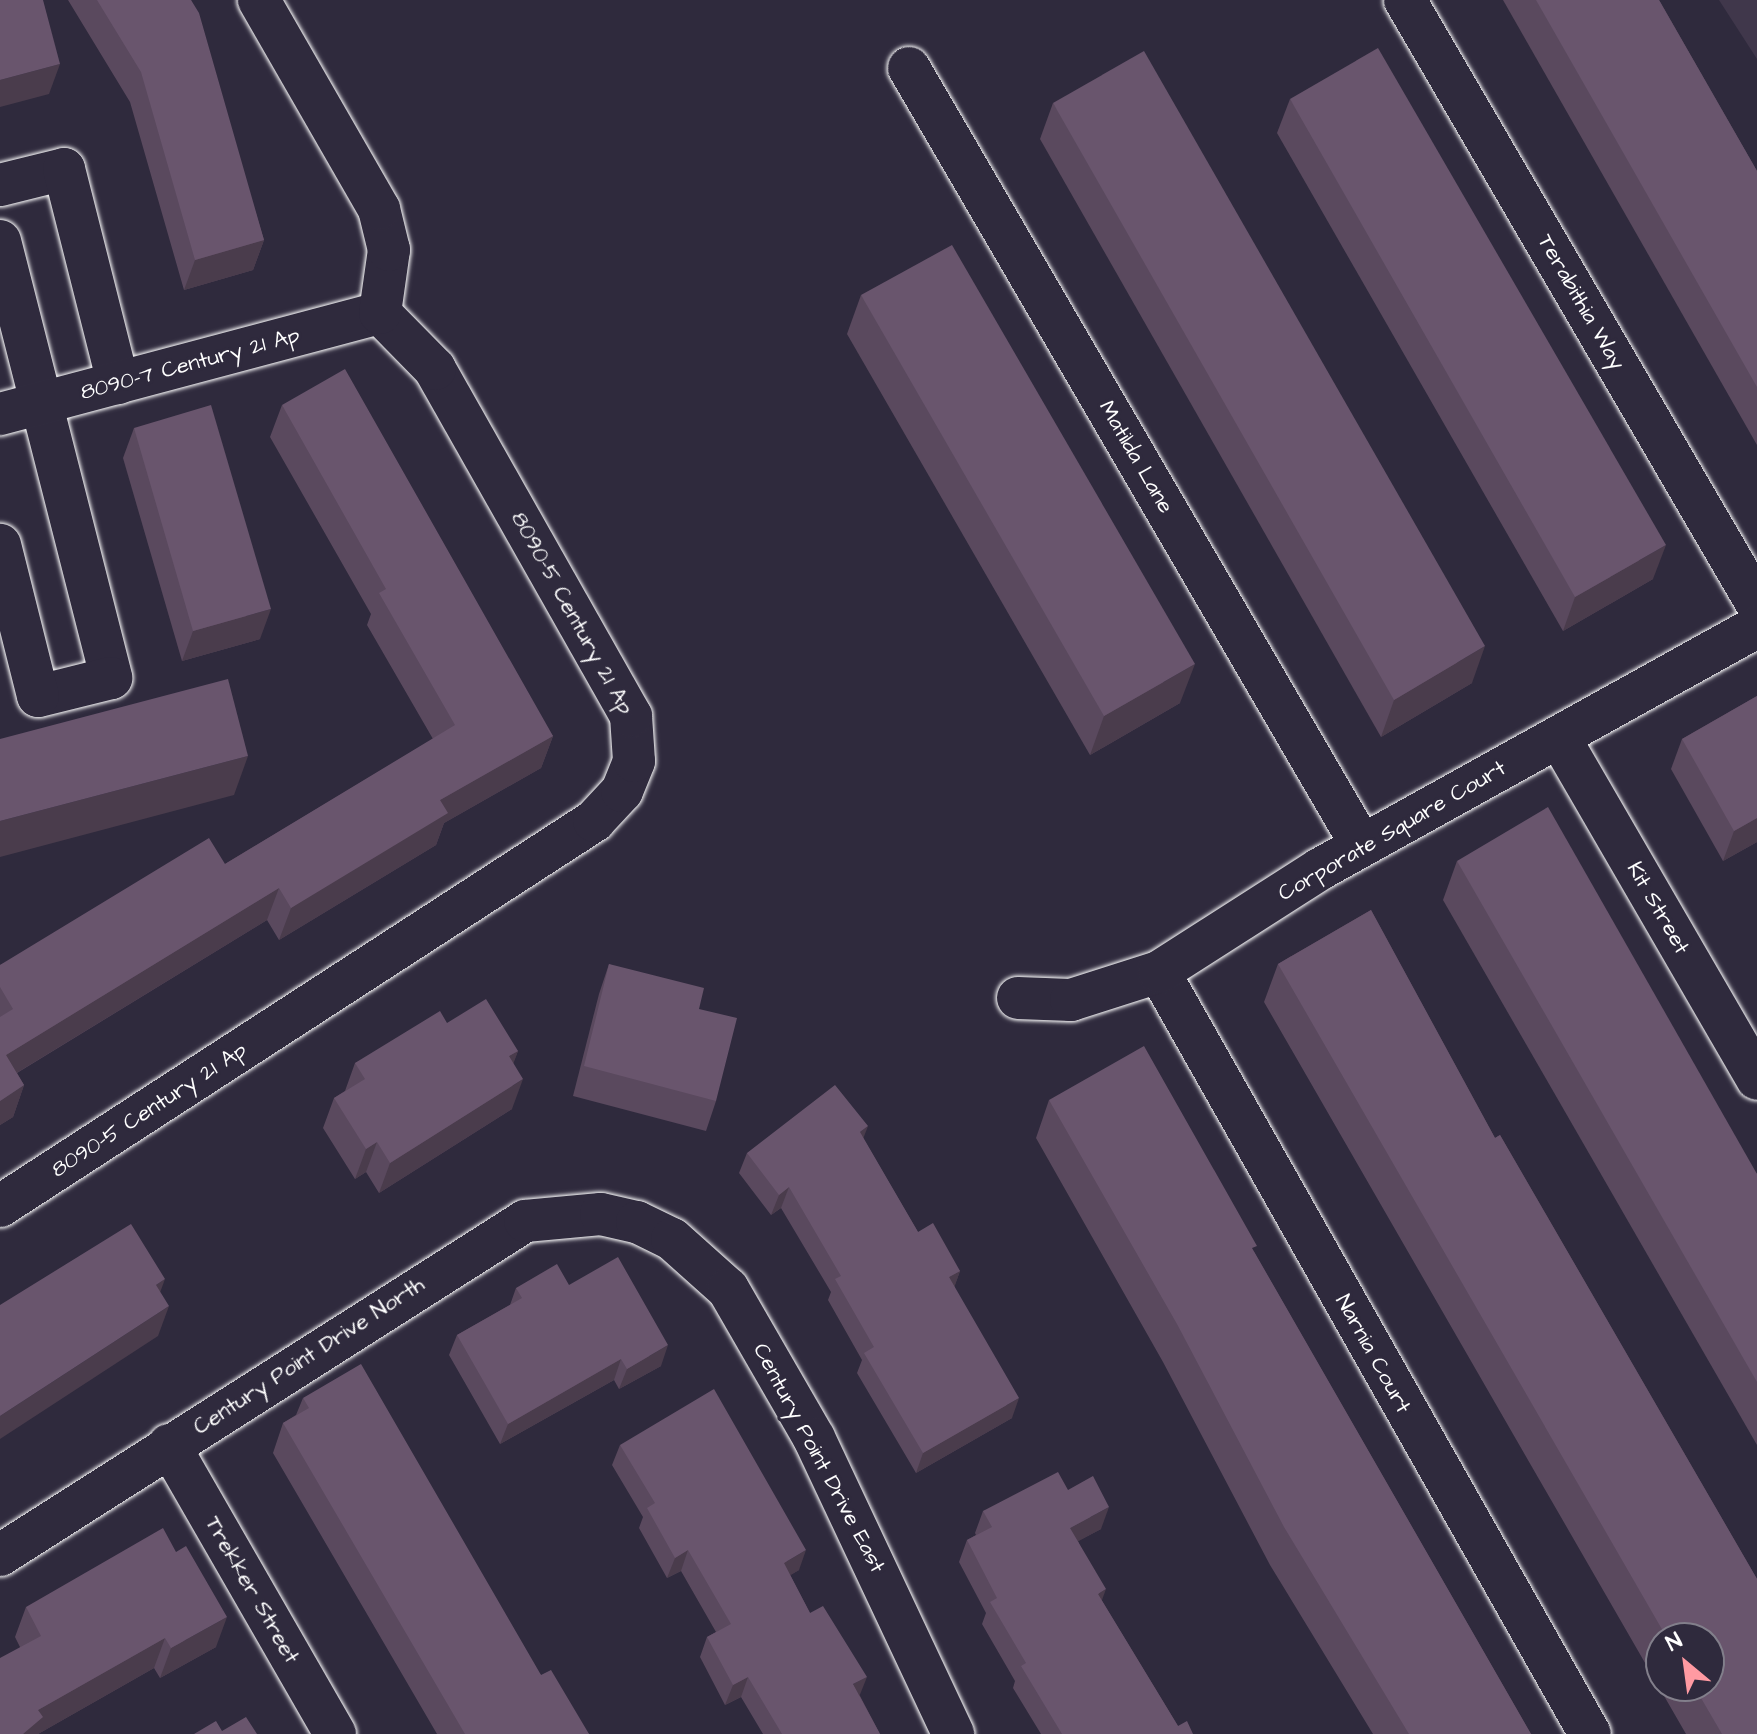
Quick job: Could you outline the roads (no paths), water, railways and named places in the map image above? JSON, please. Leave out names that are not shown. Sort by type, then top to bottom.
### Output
[{"type":"street","points":[[259,0],[379,209],[389,250],[380,313]]},
{"type":"street","name":"Terabithia Way","points":[[1405,0],[1757,604]]},
{"type":"street","name":"Matilda Lane","points":[[909,68],[1362,846]]},
{"type":"street","points":[[0,185],[64,169],[118,383]]},
{"type":"street","points":[[0,241],[44,404],[111,678],[38,696],[0,545]]},
{"type":"street","name":"8090-7 Century 21 Ap","points":[[0,414],[380,313]]},
{"type":"street","name":"8090-5 Century 21 Ap","points":[[0,1206],[594,821],[622,791],[634,761],[631,716],[435,369],[380,313]]},
{"type":"street","name":"Corporate Square Court","points":[[1018,998],[1071,1000],[1159,972],[1362,846],[1757,627]]},
{"type":"street","name":"Kit Street","points":[[1559,737],[1757,1079]]},
{"type":"street","name":"Narnia Court","points":[[1159,972],[1590,1734]]},
{"type":"street","name":"Century Point Drive North","points":[[0,1555],[525,1221],[601,1214],[637,1222]]},
{"type":"street","name":"Century Point Drive East","points":[[637,1222],[672,1239],[728,1289],[814,1438],[953,1734]]},
{"type":"street","name":"Trekker Street","points":[[169,1445],[335,1734]]}]
